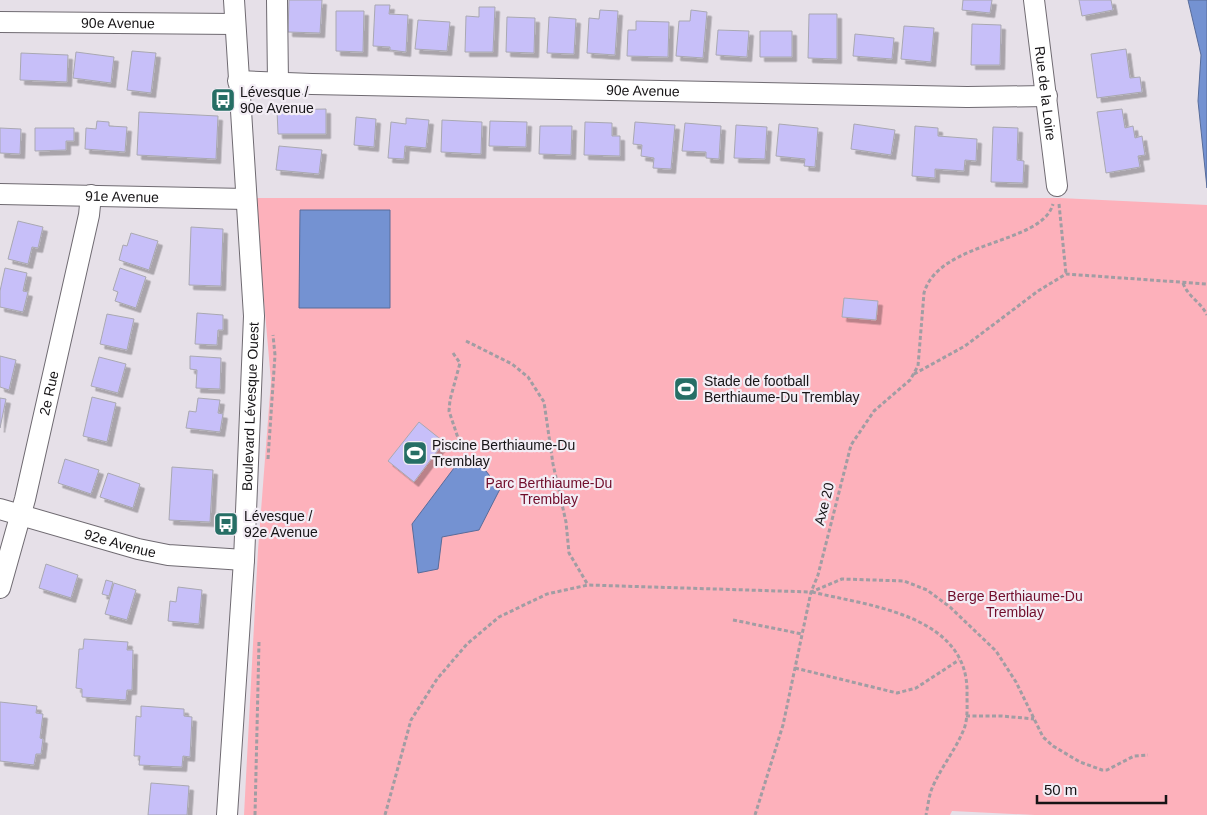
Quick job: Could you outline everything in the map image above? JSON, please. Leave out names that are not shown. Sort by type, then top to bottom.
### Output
[{"type":"street","name":"Boulevard Lévesque Ouest","points":[[227,815],[244,560],[254,316],[234,0]]},
{"type":"street","points":[[277,0],[278,83]]},
{"type":"street","name":"Rue de la Loire","points":[[1034,0],[1057,186]]},
{"type":"street","name":"90e Avenue","points":[[0,22],[235,24]]},
{"type":"street","name":"90e Avenue","points":[[238,81],[957,97],[1047,96]]},
{"type":"street","name":"91e Avenue","points":[[0,194],[246,199]]},
{"type":"street","name":"2e Rue","points":[[0,588],[22,514],[89,215],[90,195]]},
{"type":"street","name":"92e Avenue","points":[[0,509],[138,549],[168,555],[244,560]]},
{"type":"path","points":[[1057,186],[1066,274]]},
{"type":"path","name":"Axe 20","points":[[755,815],[782,725],[811,592],[818,575],[851,445],[874,411],[910,380],[918,366],[926,284],[937,270],[950,260],[1001,240],[1046,217],[1051,209],[1057,186]]},
{"type":"path","points":[[913,374],[965,346],[1038,290],[1066,274],[1207,284]]},
{"type":"path","points":[[1183,283],[1187,293],[1204,308],[1207,316]]},
{"type":"path","points":[[466,341],[512,364],[528,377],[544,402],[553,464],[566,522],[569,553],[588,585]]},
{"type":"path","points":[[453,353],[460,363],[449,411],[459,434],[460,444]]},
{"type":"path","points":[[811,592],[842,579],[904,580],[927,590],[950,607],[996,651],[1016,682],[1048,742],[1096,769],[1107,770],[1134,756],[1148,755]]},
{"type":"path","points":[[385,815],[411,720],[437,679],[467,644],[499,617],[547,594],[588,585],[811,592],[908,615],[930,626],[948,642],[968,680],[965,727],[933,786],[926,815]]},
{"type":"path","points":[[733,620],[802,634]]},
{"type":"path","points":[[795,668],[897,693],[916,688],[959,660]]},
{"type":"path","points":[[966,716],[1002,716],[1035,719]]},
{"type":"green space","name":"Parc Berthiaume-Du Tremblay","points":[[255,198],[1060,198],[1207,205],[1207,815],[1035,815],[952,811],[950,815],[244,815],[258,550],[271,381]]},
{"type":"water","points":[[1188,0],[1207,0],[1207,188],[1198,101],[1201,55]]},
{"type":"water","points":[[300,210],[390,210],[390,308],[299,308]]},
{"type":"water","points":[[479,462],[500,489],[479,530],[442,537],[438,569],[418,573],[412,524],[454,468]]},
{"type":"building","points":[[289,0],[322,0],[320,33],[288,32]]},
{"type":"building","points":[[963,0],[992,0],[990,13],[962,10]]},
{"type":"building","points":[[1079,0],[1111,0],[1113,10],[1082,16]]},
{"type":"building","points":[[375,5],[390,5],[389,14],[408,15],[406,52],[390,50],[390,47],[373,46]]},
{"type":"building","points":[[479,7],[495,7],[493,52],[465,52],[466,16],[479,17]]},
{"type":"building","points":[[600,10],[618,11],[615,55],[587,53],[589,18],[599,19]]},
{"type":"building","points":[[691,10],[707,12],[703,58],[676,56],[679,21],[690,21]]},
{"type":"building","points":[[336,11],[364,11],[363,52],[336,51]]},
{"type":"building","points":[[809,14],[837,14],[837,59],[808,58]]},
{"type":"building","points":[[507,17],[535,18],[534,53],[506,52]]},
{"type":"building","points":[[549,17],[576,19],[574,54],[547,53]]},
{"type":"building","points":[[418,20],[450,22],[447,51],[415,49]]},
{"type":"building","points":[[636,21],[669,22],[668,57],[627,56],[628,30],[636,30]]},
{"type":"building","points":[[972,24],[1001,25],[1000,65],[971,65]]},
{"type":"building","points":[[904,26],[934,28],[931,62],[901,59]]},
{"type":"building","points":[[718,30],[749,31],[747,57],[716,55]]},
{"type":"building","points":[[760,31],[792,31],[792,57],[760,57]]},
{"type":"building","points":[[855,34],[894,38],[892,59],[853,56]]},
{"type":"building","points":[[1126,49],[1130,78],[1140,77],[1142,92],[1097,98],[1091,54]]},
{"type":"building","points":[[132,51],[156,53],[151,93],[127,90]]},
{"type":"building","points":[[76,52],[114,57],[111,83],[73,78]]},
{"type":"building","points":[[21,53],[68,55],[67,82],[20,80]]},
{"type":"building","points":[[326,109],[326,134],[278,134],[277,110]]},
{"type":"building","points":[[1122,109],[1125,128],[1133,126],[1135,138],[1142,136],[1145,155],[1138,156],[1140,167],[1106,173],[1097,112]]},
{"type":"building","points":[[139,112],[218,116],[216,159],[137,155]]},
{"type":"building","points":[[356,117],[376,119],[374,147],[354,145]]},
{"type":"building","points":[[406,118],[429,120],[426,148],[405,146],[404,159],[388,158],[391,122],[406,124]]},
{"type":"building","points":[[442,120],[482,122],[481,154],[441,152]]},
{"type":"building","points":[[97,121],[109,122],[109,126],[127,127],[125,152],[85,149],[86,128],[96,129]]},
{"type":"building","points":[[490,121],[527,122],[526,147],[489,146]]},
{"type":"building","points":[[585,122],[612,123],[612,136],[620,136],[620,156],[584,155]]},
{"type":"building","points":[[635,122],[675,125],[671,169],[653,168],[654,158],[641,156],[642,145],[633,144]]},
{"type":"building","points":[[685,123],[721,126],[719,159],[706,158],[706,152],[682,151]]},
{"type":"building","points":[[779,124],[818,128],[815,167],[804,166],[805,159],[776,156]]},
{"type":"building","points":[[854,124],[895,130],[891,155],[851,149]]},
{"type":"building","points":[[736,125],[767,127],[765,159],[734,158]]},
{"type":"building","points":[[540,126],[572,126],[571,155],[539,154]]},
{"type":"building","points":[[915,126],[938,128],[938,136],[977,139],[976,161],[965,160],[964,171],[935,169],[935,178],[912,176]]},
{"type":"building","points":[[993,127],[1018,128],[1017,160],[1024,161],[1023,183],[991,182]]},
{"type":"building","points":[[0,128],[21,129],[20,154],[0,153]]},
{"type":"building","points":[[35,128],[74,128],[74,141],[66,141],[66,150],[35,151]]},
{"type":"building","points":[[279,146],[322,150],[319,174],[276,170]]},
{"type":"building","points":[[18,221],[43,227],[38,248],[32,247],[28,264],[8,259]]},
{"type":"building","points":[[191,227],[223,229],[221,286],[189,285]]},
{"type":"building","points":[[131,233],[158,241],[149,270],[119,260],[123,245],[127,246]]},
{"type":"building","points":[[5,268],[27,273],[23,291],[28,292],[23,312],[0,307],[0,291]]},
{"type":"building","points":[[120,268],[146,277],[136,308],[115,301],[118,292],[113,290]]},
{"type":"building","points":[[844,298],[878,301],[876,320],[842,317]]},
{"type":"building","points":[[197,313],[223,315],[223,330],[218,330],[217,345],[195,344]]},
{"type":"building","points":[[107,314],[134,319],[127,350],[100,344]]},
{"type":"building","points":[[0,356],[16,360],[9,390],[0,387]]},
{"type":"building","points":[[190,356],[221,358],[220,389],[196,388],[197,370],[190,369]]},
{"type":"building","points":[[99,357],[126,364],[118,393],[91,386]]},
{"type":"building","points":[[92,397],[116,403],[107,442],[83,436]]},
{"type":"building","points":[[0,398],[6,399],[0,428]]},
{"type":"building","points":[[198,398],[220,400],[218,413],[223,414],[220,432],[186,428],[189,411],[196,412]]},
{"type":"building","name":"Piscine Berthiaume-Du Tremblay","points":[[419,422],[444,442],[414,482],[388,461]]},
{"type":"building","points":[[65,459],[99,470],[91,494],[58,483]]},
{"type":"building","points":[[172,467],[213,470],[210,522],[169,520]]},
{"type":"building","points":[[108,473],[140,484],[133,508],[100,497]]},
{"type":"building","points":[[46,564],[78,575],[71,598],[39,588]]},
{"type":"building","points":[[106,580],[113,582],[109,596],[102,594]]},
{"type":"building","points":[[114,583],[136,590],[127,620],[105,614]]},
{"type":"building","points":[[178,587],[202,590],[199,624],[168,621],[170,601],[176,602]]},
{"type":"building","points":[[84,639],[128,642],[127,650],[133,650],[132,690],[127,690],[126,700],[82,697],[82,689],[76,688],[79,649],[83,649]]},
{"type":"building","points":[[0,702],[37,706],[36,713],[43,714],[40,738],[43,739],[41,754],[36,754],[34,765],[0,761]]},
{"type":"building","points":[[141,706],[184,709],[184,716],[192,717],[190,757],[183,756],[182,767],[139,765],[140,756],[134,756],[136,716],[141,717]]},
{"type":"building","points":[[151,783],[189,786],[187,815],[148,815]]},
{"type":"place","name":"Lévesque / 90e Avenue","points":[[223,100]]},
{"type":"place","name":"Stade de football Berthiaume-Du Tremblay","points":[[686,389]]},
{"type":"place","name":"Piscine Berthiaume-Du Tremblay","points":[[415,453]]},
{"type":"place","name":"Lévesque / 92e Avenue","points":[[226,524]]},
{"type":"park label","name":"Berge Berthiaume-Du Tremblay","points":[[1015,604]]}]
